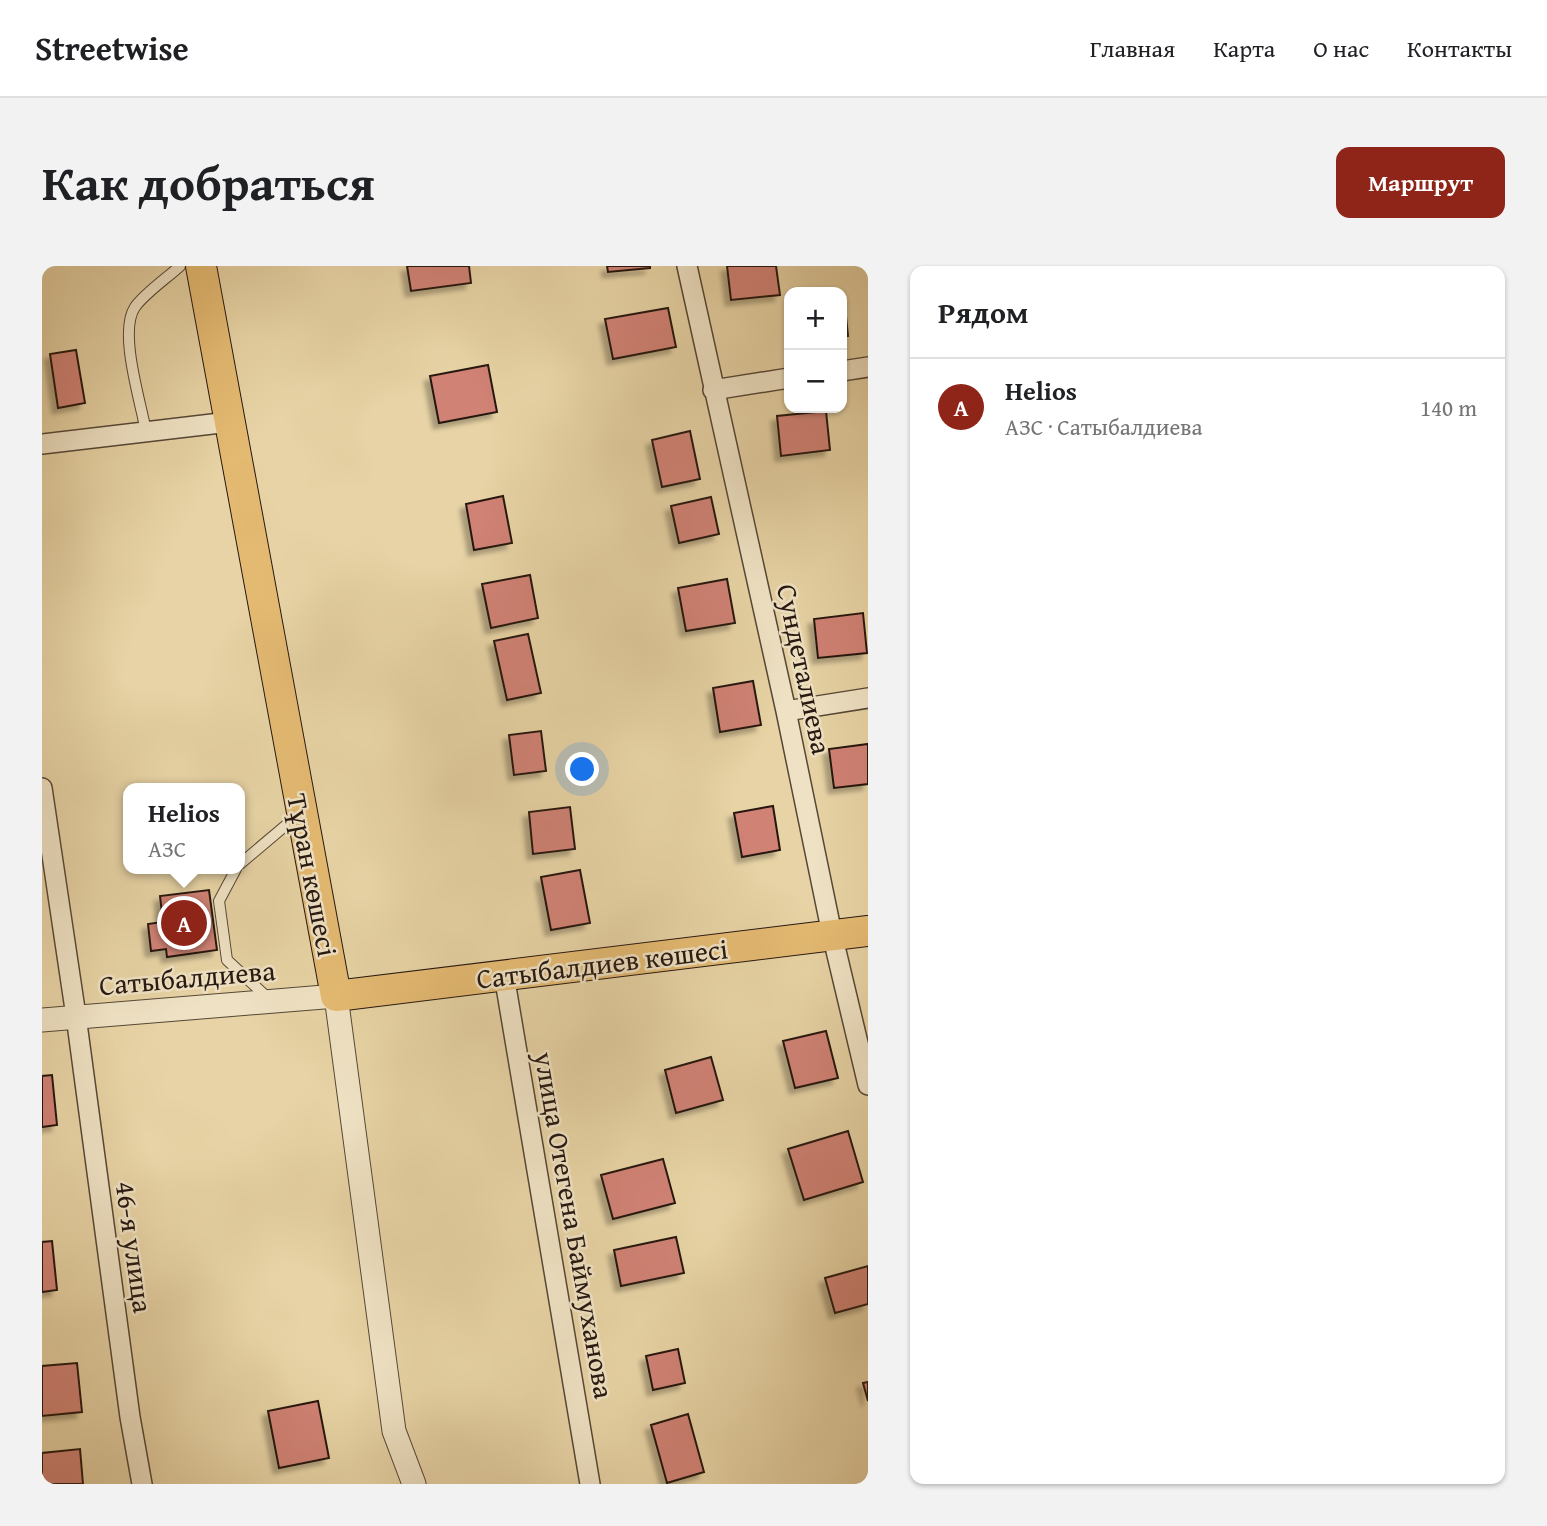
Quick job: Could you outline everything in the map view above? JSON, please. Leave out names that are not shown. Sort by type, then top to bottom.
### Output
[{"type":"main road","name":"Тұран көшесі","points":[[201,266],[336,996]]},
{"type":"main road","name":"Сатыбалдиев көшесі","points":[[336,996],[868,931]]},
{"type":"street","name":"Сундеталиева","points":[[687,266],[786,711],[832,934],[868,1085]]},
{"type":"street","points":[[847,370],[868,367]]},
{"type":"street","points":[[713,390],[784,380]]},
{"type":"street","points":[[42,444],[229,422]]},
{"type":"street","points":[[786,711],[868,698]]},
{"type":"street","name":"46-я улица","points":[[42,788],[130,1417],[142,1484]]},
{"type":"street","name":"улица Отегена Баймуханова","points":[[504,975],[590,1484]]},
{"type":"street","name":"Сатыбалдиева","points":[[42,1020],[336,996]]},
{"type":"street","name":"Тұран көшесі","points":[[336,996],[394,1431],[414,1484]]},
{"type":"lane","points":[[146,432],[129,342],[129,322],[135,307],[180,266]]},
{"type":"lane","points":[[245,860],[302,812]]},
{"type":"lane","points":[[233,874],[219,901],[228,960],[270,1000]]},
{"type":"building","points":[[407,266],[469,266],[471,283],[411,291]]},
{"type":"building","points":[[607,266],[650,266],[650,268],[608,272]]},
{"type":"building","points":[[727,266],[776,266],[780,295],[731,300]]},
{"type":"building","points":[[668,308],[676,347],[613,359],[605,319]]},
{"type":"building","points":[[76,350],[85,403],[58,408],[50,354]]},
{"type":"building","points":[[488,365],[497,412],[439,423],[430,376]]},
{"type":"building","points":[[826,413],[830,450],[781,456],[777,416]]},
{"type":"building","points":[[690,431],[700,479],[662,487],[652,440]]},
{"type":"building","points":[[503,496],[512,543],[474,550],[466,504]]},
{"type":"building","points":[[711,497],[719,534],[679,543],[671,506]]},
{"type":"building","points":[[530,575],[538,618],[491,628],[482,584]]},
{"type":"building","points":[[727,579],[735,623],[686,631],[678,588]]},
{"type":"building","points":[[863,613],[867,653],[818,658],[814,619]]},
{"type":"building","points":[[528,634],[541,693],[507,700],[494,641]]},
{"type":"building","points":[[753,681],[761,725],[720,732],[713,688]]},
{"type":"building","points":[[541,731],[546,771],[514,775],[509,735]]},
{"type":"building","points":[[868,744],[868,784],[834,788],[829,749]]},
{"type":"building","points":[[773,806],[780,850],[742,857],[734,813]]},
{"type":"building","points":[[570,807],[575,849],[533,854],[529,812]]},
{"type":"building","points":[[580,870],[590,923],[551,930],[541,877]]},
{"type":"building","points":[[209,890],[217,950],[167,957],[166,949],[151,951],[148,924],[163,922],[160,896]]},
{"type":"building","points":[[826,1031],[838,1078],[795,1088],[783,1041]]},
{"type":"building","points":[[711,1057],[723,1100],[676,1113],[665,1070]]},
{"type":"building","points":[[52,1075],[57,1125],[42,1127],[42,1076]]},
{"type":"building","points":[[848,1131],[863,1182],[804,1200],[788,1149]]},
{"type":"building","points":[[663,1159],[675,1203],[613,1219],[601,1175]]},
{"type":"building","points":[[676,1237],[684,1273],[621,1286],[614,1250]]},
{"type":"building","points":[[52,1241],[57,1290],[42,1292],[42,1242]]},
{"type":"building","points":[[868,1266],[868,1304],[835,1313],[825,1278]]},
{"type":"building","points":[[678,1349],[685,1383],[653,1390],[646,1356]]},
{"type":"building","points":[[77,1363],[82,1412],[42,1416],[42,1366]]},
{"type":"building","points":[[868,1382],[868,1401],[863,1383]]},
{"type":"building","points":[[318,1401],[329,1458],[279,1468],[268,1411]]},
{"type":"building","points":[[688,1414],[704,1472],[667,1483],[651,1425]]},
{"type":"building","points":[[80,1449],[83,1484],[42,1484],[42,1453]]},
{"type":"place","name":"Helios","points":[[184,923]]}]
